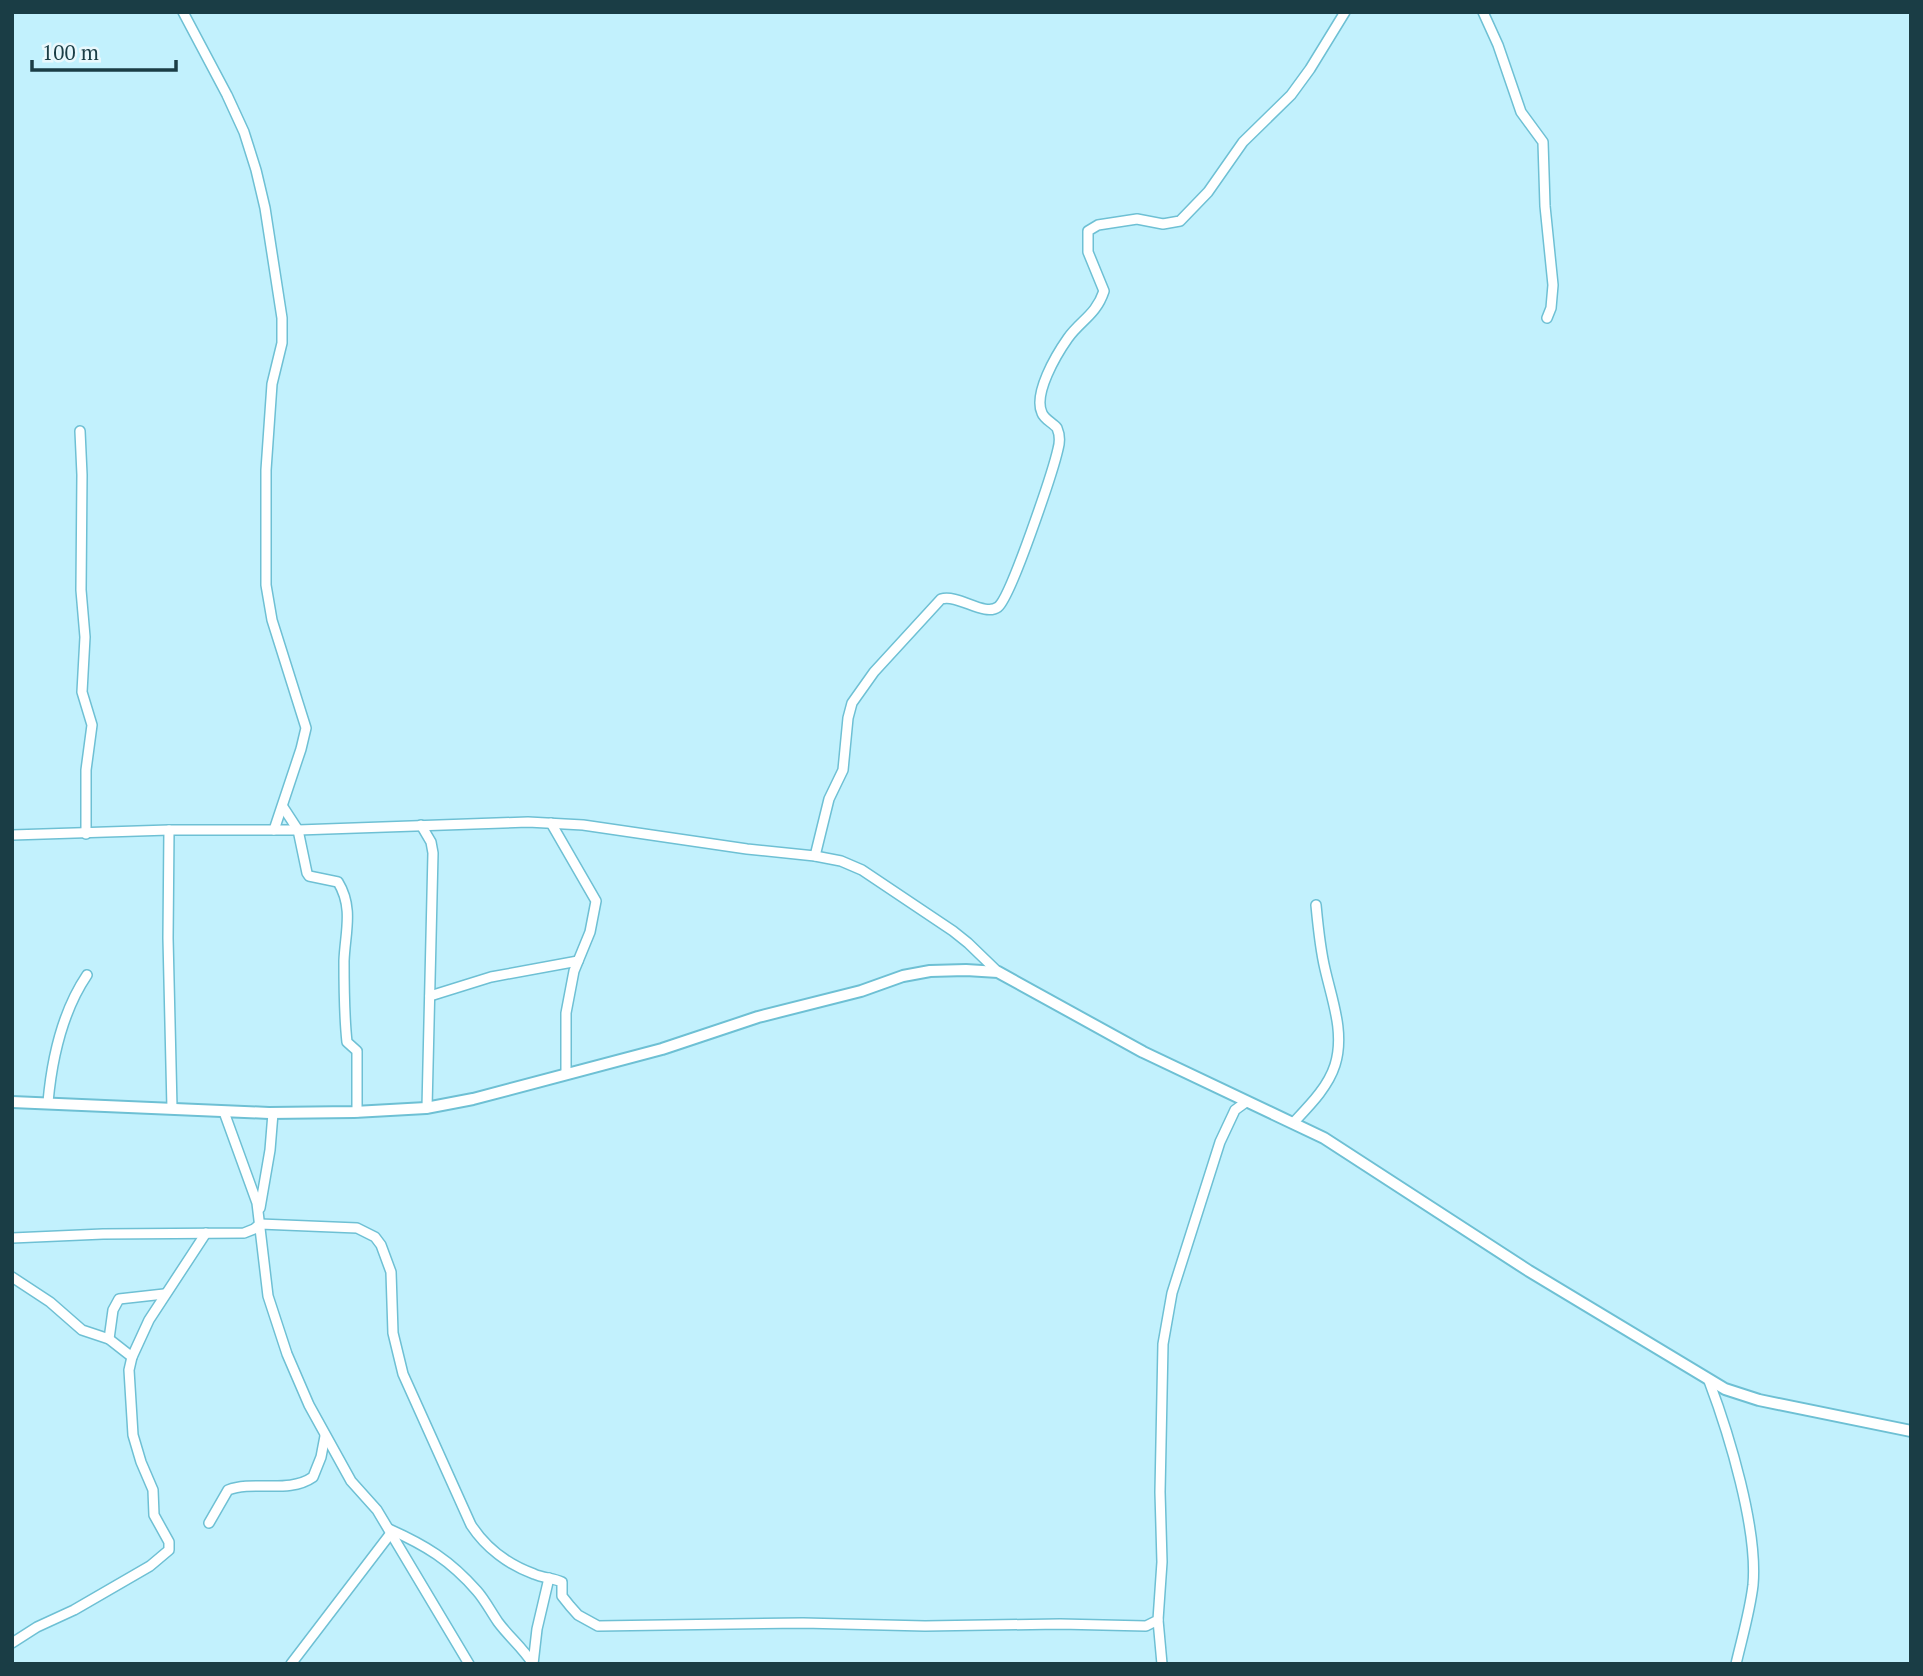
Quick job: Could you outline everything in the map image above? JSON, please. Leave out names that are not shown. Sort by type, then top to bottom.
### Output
[{"type":"street","points":[[183,12],[227,94],[257,170],[282,317],[282,343],[272,384],[267,470],[266,585],[272,620],[306,727],[274,830]]},
{"type":"street","points":[[815,856],[829,799],[843,770],[852,703],[861,688],[941,599],[949,598],[988,610],[999,606],[1009,590],[1059,446],[1057,428],[1043,417],[1041,412],[1041,388],[1068,338],[1094,312],[1104,291],[1088,252],[1088,232],[1098,225],[1137,219],[1163,224],[1180,221],[1208,192],[1243,142],[1291,95],[1345,12]]},
{"type":"street","points":[[1483,12],[1498,45],[1521,111],[1543,142],[1552,285],[1551,308],[1547,318]]},
{"type":"street","points":[[80,431],[81,590],[85,637],[82,692],[92,725],[86,770],[86,834]]},
{"type":"street","points":[[283,807],[298,830],[307,873],[309,876],[338,881],[348,910],[344,1016],[347,1042],[357,1051],[357,1112]]},
{"type":"street","points":[[551,823],[596,901],[590,932],[578,961],[566,1013],[566,1073]]},
{"type":"street","points":[[12,835],[551,823],[583,825],[841,861],[862,870],[953,931],[998,972],[1143,1052],[1294,1122],[1350,1153],[1529,1271],[1709,1381],[1744,1397],[1911,1431]]},
{"type":"street","points":[[421,825],[433,853],[427,1108]]},
{"type":"street","points":[[169,830],[167,939],[172,1108]]},
{"type":"street","points":[[1294,1122],[1324,1085],[1334,1067],[1339,1049],[1339,1029],[1323,957],[1316,905]]},
{"type":"street","points":[[430,996],[491,977],[578,961]]},
{"type":"street","points":[[12,1102],[273,1113],[427,1108],[474,1099],[662,1049],[758,1017],[861,991],[903,976],[930,971],[998,972]]},
{"type":"street","points":[[48,1102],[51,1071],[62,1025],[77,990],[87,975]]},
{"type":"street","points":[[1162,1664],[1158,1620],[1161,1591],[1163,1344],[1171,1293],[1222,1135],[1235,1110],[1246,1102]]},
{"type":"street","points":[[224,1112],[251,1182],[259,1212],[268,1296],[292,1366],[325,1436],[351,1481],[377,1510],[469,1664]]},
{"type":"street","points":[[259,1212],[270,1150],[273,1113]]},
{"type":"street","points":[[12,1238],[43,1235],[249,1232],[260,1224],[357,1228],[375,1237],[381,1245],[391,1272],[393,1334],[403,1374],[471,1525],[495,1553],[532,1574],[562,1582],[562,1596],[570,1606],[578,1615],[598,1626],[803,1623],[1146,1626],[1158,1620]]},
{"type":"street","points":[[12,1643],[150,1566],[169,1550],[169,1542],[154,1515],[153,1490],[141,1462],[134,1435],[129,1384],[132,1357],[164,1294],[206,1233]]},
{"type":"street","points":[[12,1278],[50,1302],[82,1330],[109,1339],[132,1357]]},
{"type":"street","points":[[109,1339],[113,1310],[119,1299],[164,1294]]},
{"type":"street","points":[[1709,1381],[1735,1467],[1753,1552],[1753,1584],[1736,1664]]},
{"type":"street","points":[[209,1522],[217,1504],[228,1490],[249,1485],[300,1484],[313,1477],[325,1436]]},
{"type":"street","points":[[291,1664],[389,1531]]},
{"type":"street","points":[[389,1531],[426,1546],[462,1576],[478,1592],[498,1622],[533,1664]]},
{"type":"street","points":[[533,1664],[537,1629],[549,1578]]}]
